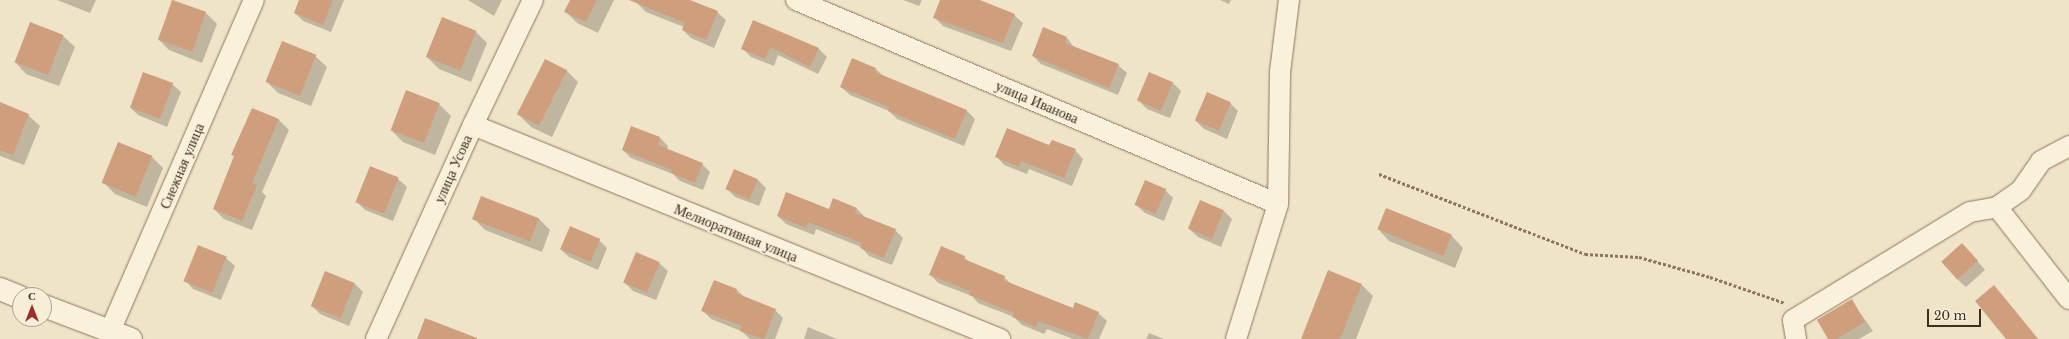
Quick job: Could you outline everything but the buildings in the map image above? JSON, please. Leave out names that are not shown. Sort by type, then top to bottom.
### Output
[{"type":"main road","points":[[0,289],[12,294]]},
{"type":"main road","points":[[52,309],[131,339]]},
{"type":"street","name":"Снежная улица","points":[[110,331],[254,0]]},
{"type":"street","name":"улица Усова","points":[[376,339],[473,125],[533,0]]},
{"type":"street","name":"улица Иванова","points":[[796,0],[1278,204]]},
{"type":"street","points":[[1236,339],[1278,204],[1280,72],[1290,0]]},
{"type":"street","name":"Мелиоративная улица","points":[[473,125],[1000,339]]},
{"type":"street","points":[[1796,339],[1793,320],[1970,212],[1997,206],[2021,190],[2041,161],[2069,146]]},
{"type":"street","points":[[1997,206],[2069,299]]},
{"type":"path","points":[[1379,174],[1585,254],[1639,257],[1710,276],[1808,311]]}]
